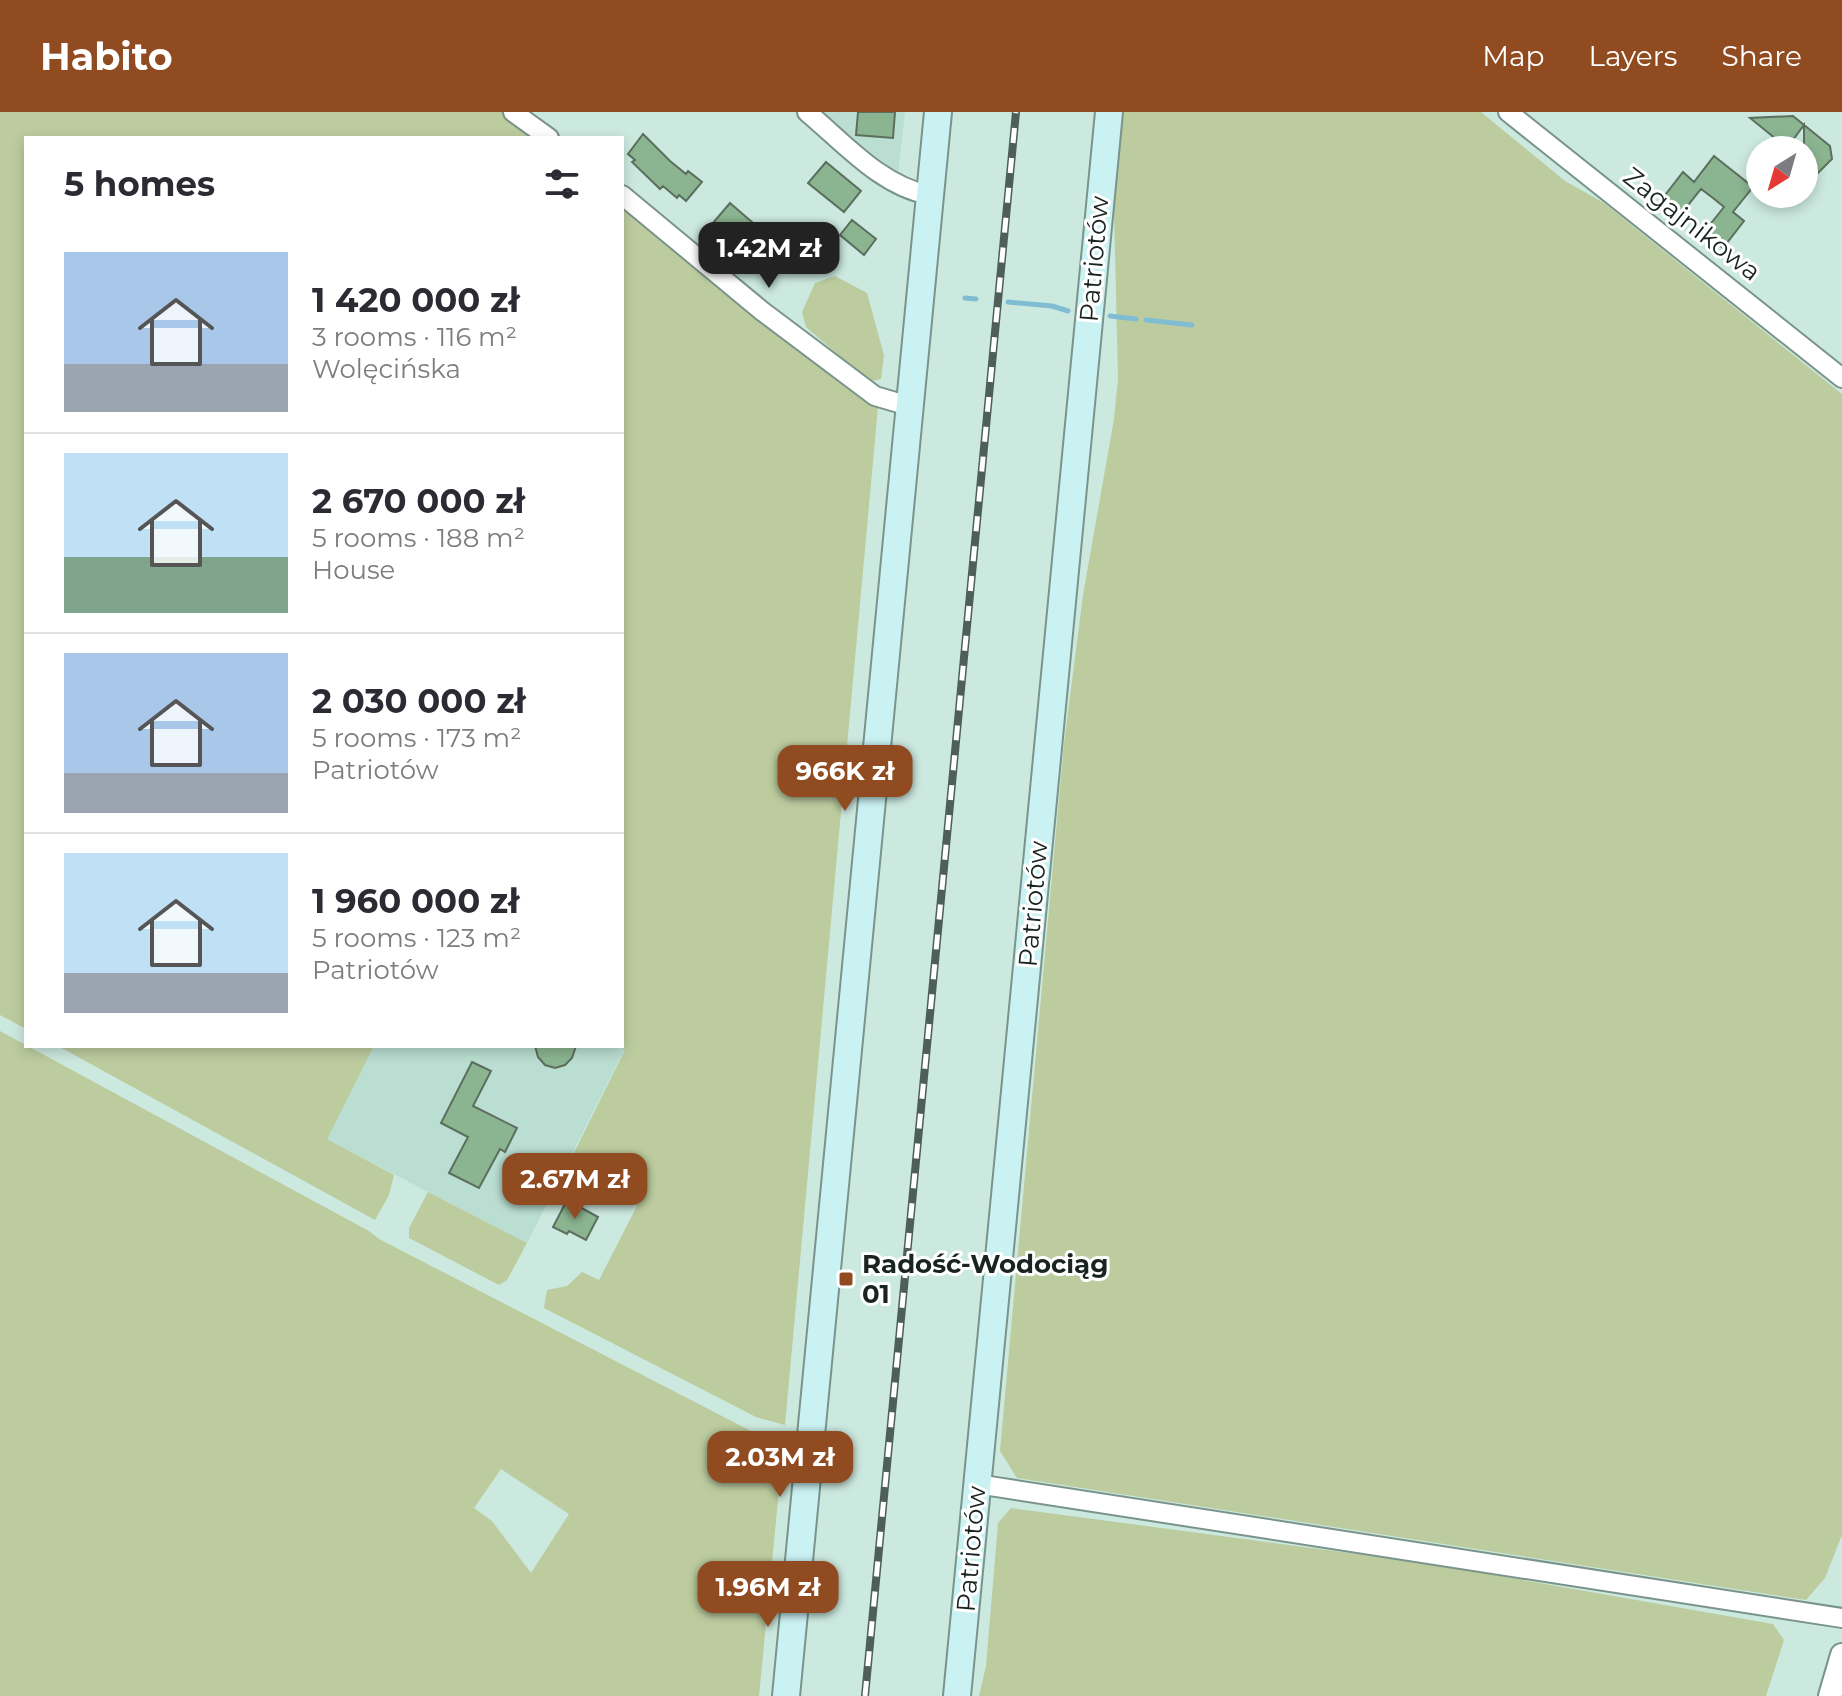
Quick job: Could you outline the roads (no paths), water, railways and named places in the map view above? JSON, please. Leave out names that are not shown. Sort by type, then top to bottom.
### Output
[{"type":"main road","points":[[786,1696],[938,112]]},
{"type":"main road","name":"Patriotów","points":[[957,1696],[1109,112]]},
{"type":"street","points":[[513,112],[546,136]]},
{"type":"street","points":[[807,112],[889,180],[907,191],[929,195]]},
{"type":"street","name":"Zagajnikowa","points":[[1508,112],[1842,378]]},
{"type":"street","points":[[624,197],[762,311],[875,396],[909,406]]},
{"type":"street","points":[[977,1484],[1842,1618]]},
{"type":"street","points":[[1830,1696],[1842,1655]]},
{"type":"waterway","points":[[965,298],[976,299]]},
{"type":"waterway","points":[[1008,302],[1052,306],[1068,311]]},
{"type":"waterway","points":[[1110,316],[1136,319]]},
{"type":"waterway","points":[[1146,320],[1192,325]]},
{"type":"railway","points":[[865,1696],[1016,112]]},
{"type":"place","name":"Radość-Wodociąg 01","points":[[846,1279]]}]
